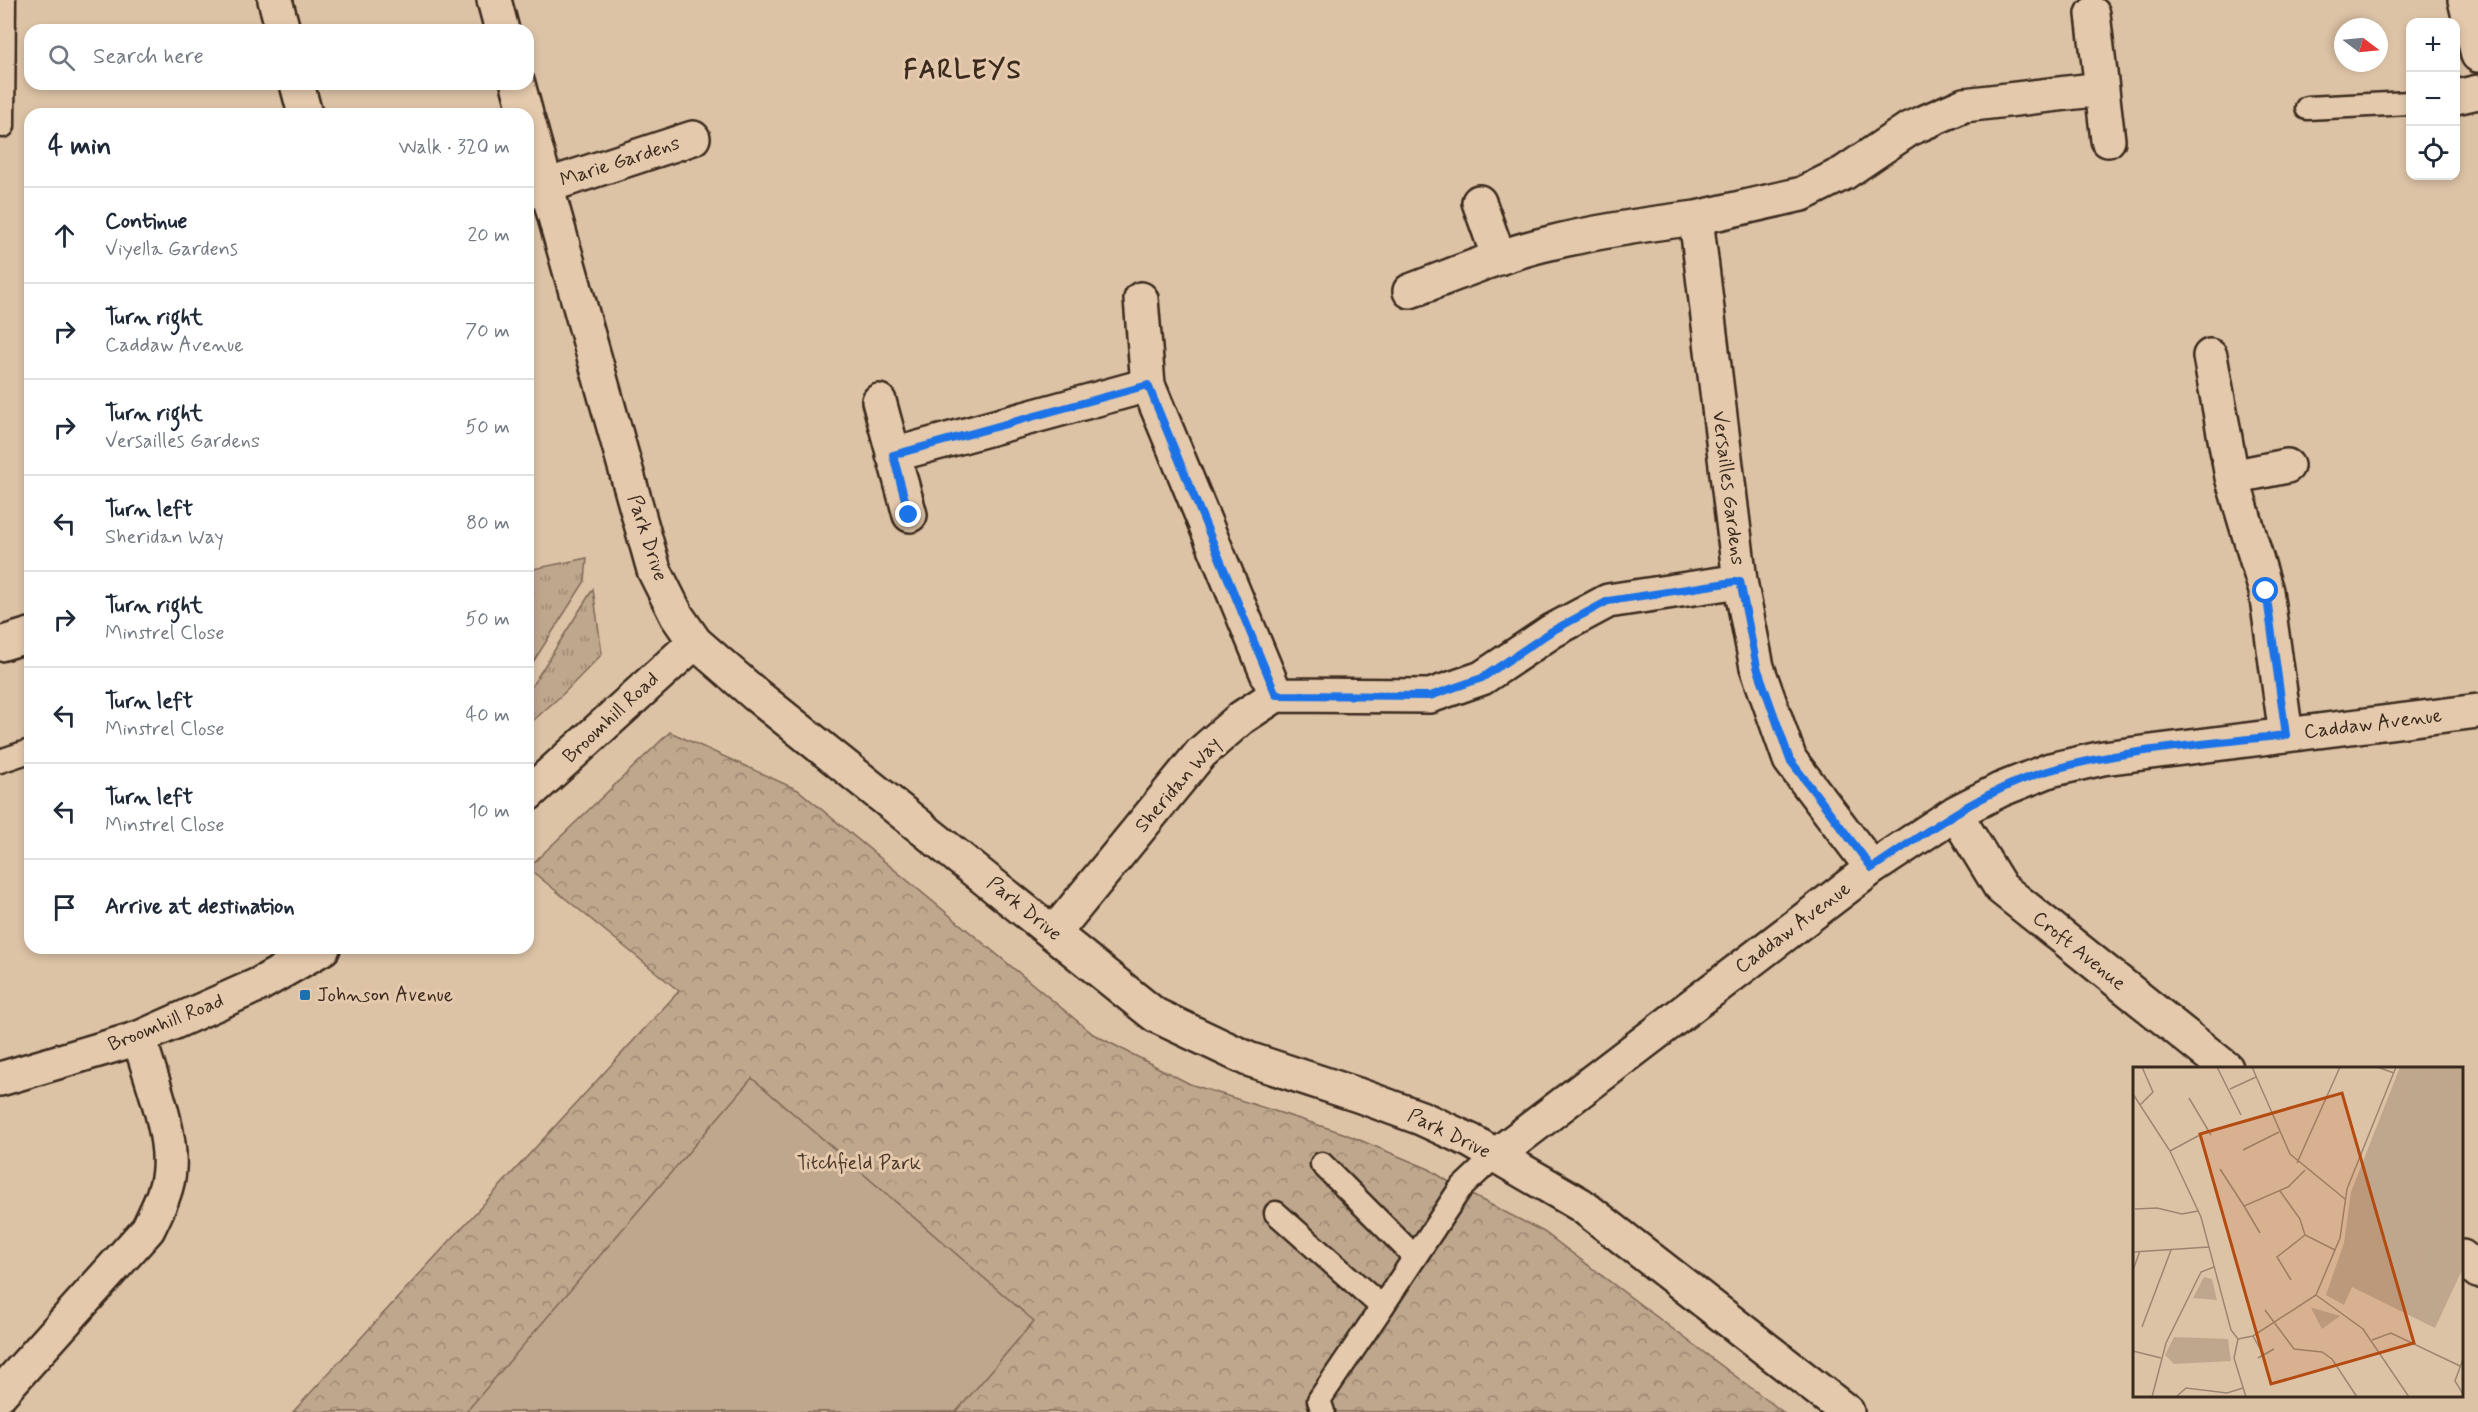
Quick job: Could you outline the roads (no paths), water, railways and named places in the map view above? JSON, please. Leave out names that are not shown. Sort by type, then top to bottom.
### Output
[{"type":"street","points":[[494,0],[500,24]]},
{"type":"street","points":[[2465,0],[2478,56]]},
{"type":"street","points":[[2092,14],[2108,140]]},
{"type":"street","points":[[1410,291],[1499,258],[1560,241],[1636,225],[1696,218],[1802,194],[1844,173],[1910,129],[1964,105],[2102,89]]},
{"type":"street","points":[[299,90],[303,108]]},
{"type":"street","points":[[520,90],[524,108]]},
{"type":"street","points":[[2460,96],[2478,92]]},
{"type":"street","name":"Marie Gardens","points":[[537,189],[693,138]]},
{"type":"street","name":"Park Drive","points":[[534,166],[537,189],[654,570],[676,616],[695,642],[756,695],[1155,1014],[1248,1059],[1358,1095],[1420,1118],[1471,1141],[1581,1205],[1847,1412]]},
{"type":"street","points":[[1479,202],[1499,258]]},
{"type":"street","name":"Versailles Gardens","points":[[1696,218],[1740,581],[1757,667],[1790,760],[1872,868]]},
{"type":"street","points":[[1141,299],[1148,385],[1276,695],[1430,696],[1482,678],[1552,631],[1608,601],[1740,581]]},
{"type":"street","points":[[2210,356],[2232,477],[2266,591],[2286,735]]},
{"type":"street","points":[[893,455],[1148,385]]},
{"type":"street","points":[[879,400],[909,515]]},
{"type":"street","points":[[2232,477],[2287,466]]},
{"type":"street","points":[[0,644],[24,637]]},
{"type":"street","name":"Broomhill Road","points":[[534,789],[695,642]]},
{"type":"street","name":"Sheridan Way","points":[[1054,933],[1201,753],[1241,718],[1276,695]]},
{"type":"street","name":"Caddaw Avenue","points":[[1495,1156],[1872,868],[1955,813],[2000,790],[2050,770],[2103,758],[2478,711]]},
{"type":"street","name":"Croft Avenue","points":[[1955,813],[2001,888],[2225,1067]]},
{"type":"street","name":"Broomhill Road","points":[[0,1079],[139,1038],[260,984],[286,958],[301,954]]},
{"type":"street","points":[[0,1395],[148,1229],[162,1200],[169,1170],[168,1141],[139,1038]]},
{"type":"street","points":[[2463,1258],[2478,1271]]},
{"type":"lane","points":[[3,126],[4,0]]},
{"type":"lane","points":[[2307,108],[2406,103]]},
{"type":"lane","points":[[0,761],[24,753]]},
{"type":"lane","points":[[1323,1412],[1319,1400],[1460,1189],[1495,1156]]},
{"type":"lane","points":[[1322,1164],[1415,1257]]},
{"type":"lane","points":[[1276,1213],[1382,1307]]},
{"type":"place","name":"Johnson Avenue","points":[[305,995]]},
{"type":"district","name":"FARLEYS","points":[[963,71]]},
{"type":"park label","name":"Titchfield Park","points":[[859,1163]]}]
